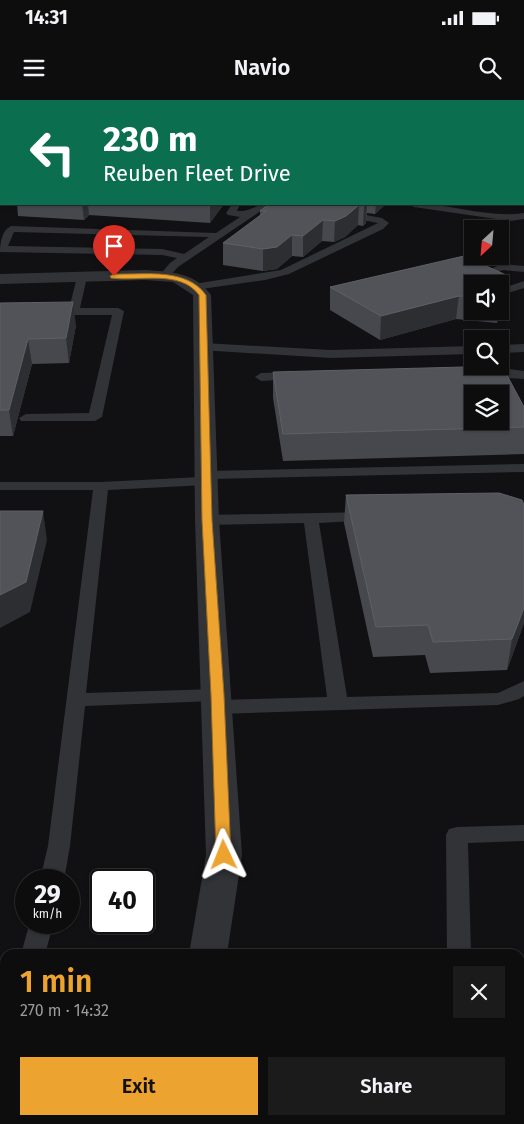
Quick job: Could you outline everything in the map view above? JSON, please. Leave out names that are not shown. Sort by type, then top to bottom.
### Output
[{"type":"street","points":[[518,100],[524,100]]},
{"type":"street","points":[[0,279],[163,276],[178,277],[198,291],[203,348],[207,520],[218,701],[224,855],[209,949]]},
{"type":"lane","points":[[235,205],[231,213],[250,215]]},
{"type":"lane","points":[[421,205],[510,218],[524,216]]},
{"type":"lane","points":[[163,276],[186,256],[250,215],[266,207]]},
{"type":"lane","points":[[198,291],[285,272],[380,227],[384,223],[379,220],[330,212]]},
{"type":"lane","points":[[186,256],[162,252],[2,249],[11,229],[208,234],[218,236]]},
{"type":"lane","points":[[482,275],[502,267],[524,269]]},
{"type":"lane","points":[[74,312],[82,277]]},
{"type":"lane","points":[[509,290],[524,284]]},
{"type":"lane","points":[[26,418],[95,417],[118,311],[46,312]]},
{"type":"lane","points":[[203,348],[331,354],[464,350]]},
{"type":"lane","points":[[509,349],[524,348]]},
{"type":"lane","points":[[354,353],[359,368]]},
{"type":"lane","points":[[509,373],[524,375]]},
{"type":"lane","points":[[261,377],[307,376]]},
{"type":"lane","points":[[0,486],[101,486],[206,478],[524,468]]},
{"type":"lane","points":[[54,869],[59,846],[101,486]]},
{"type":"lane","points":[[207,520],[387,517]]},
{"type":"lane","points":[[311,518],[338,704]]},
{"type":"lane","points":[[76,700],[338,704],[498,699],[512,695],[524,687]]},
{"type":"lane","points":[[459,949],[457,835],[524,833]]},
{"type":"lane","points":[[35,949],[39,934]]},
{"type":"building","points":[[268,205],[359,205],[346,216],[335,221],[323,220],[303,236],[292,235],[277,247],[263,249],[223,243],[266,211],[260,211]]},
{"type":"building","points":[[464,256],[464,265],[484,265],[506,275],[464,275],[464,296],[459,296],[381,316],[330,287]]},
{"type":"building","points":[[73,302],[66,338],[28,339],[9,410],[0,410],[0,303]]},
{"type":"building","points":[[464,367],[464,375],[507,375],[524,407],[524,427],[509,427],[509,385],[464,385],[464,429],[283,434],[273,372]]},
{"type":"building","points":[[499,493],[522,500],[524,505],[524,608],[512,639],[433,642],[428,625],[376,627],[346,495]]},
{"type":"building","points":[[0,511],[43,511],[26,582],[0,595]]},
{"type":"route","points":[[114,276],[178,277],[198,289],[202,295],[207,520],[224,855]]}]
